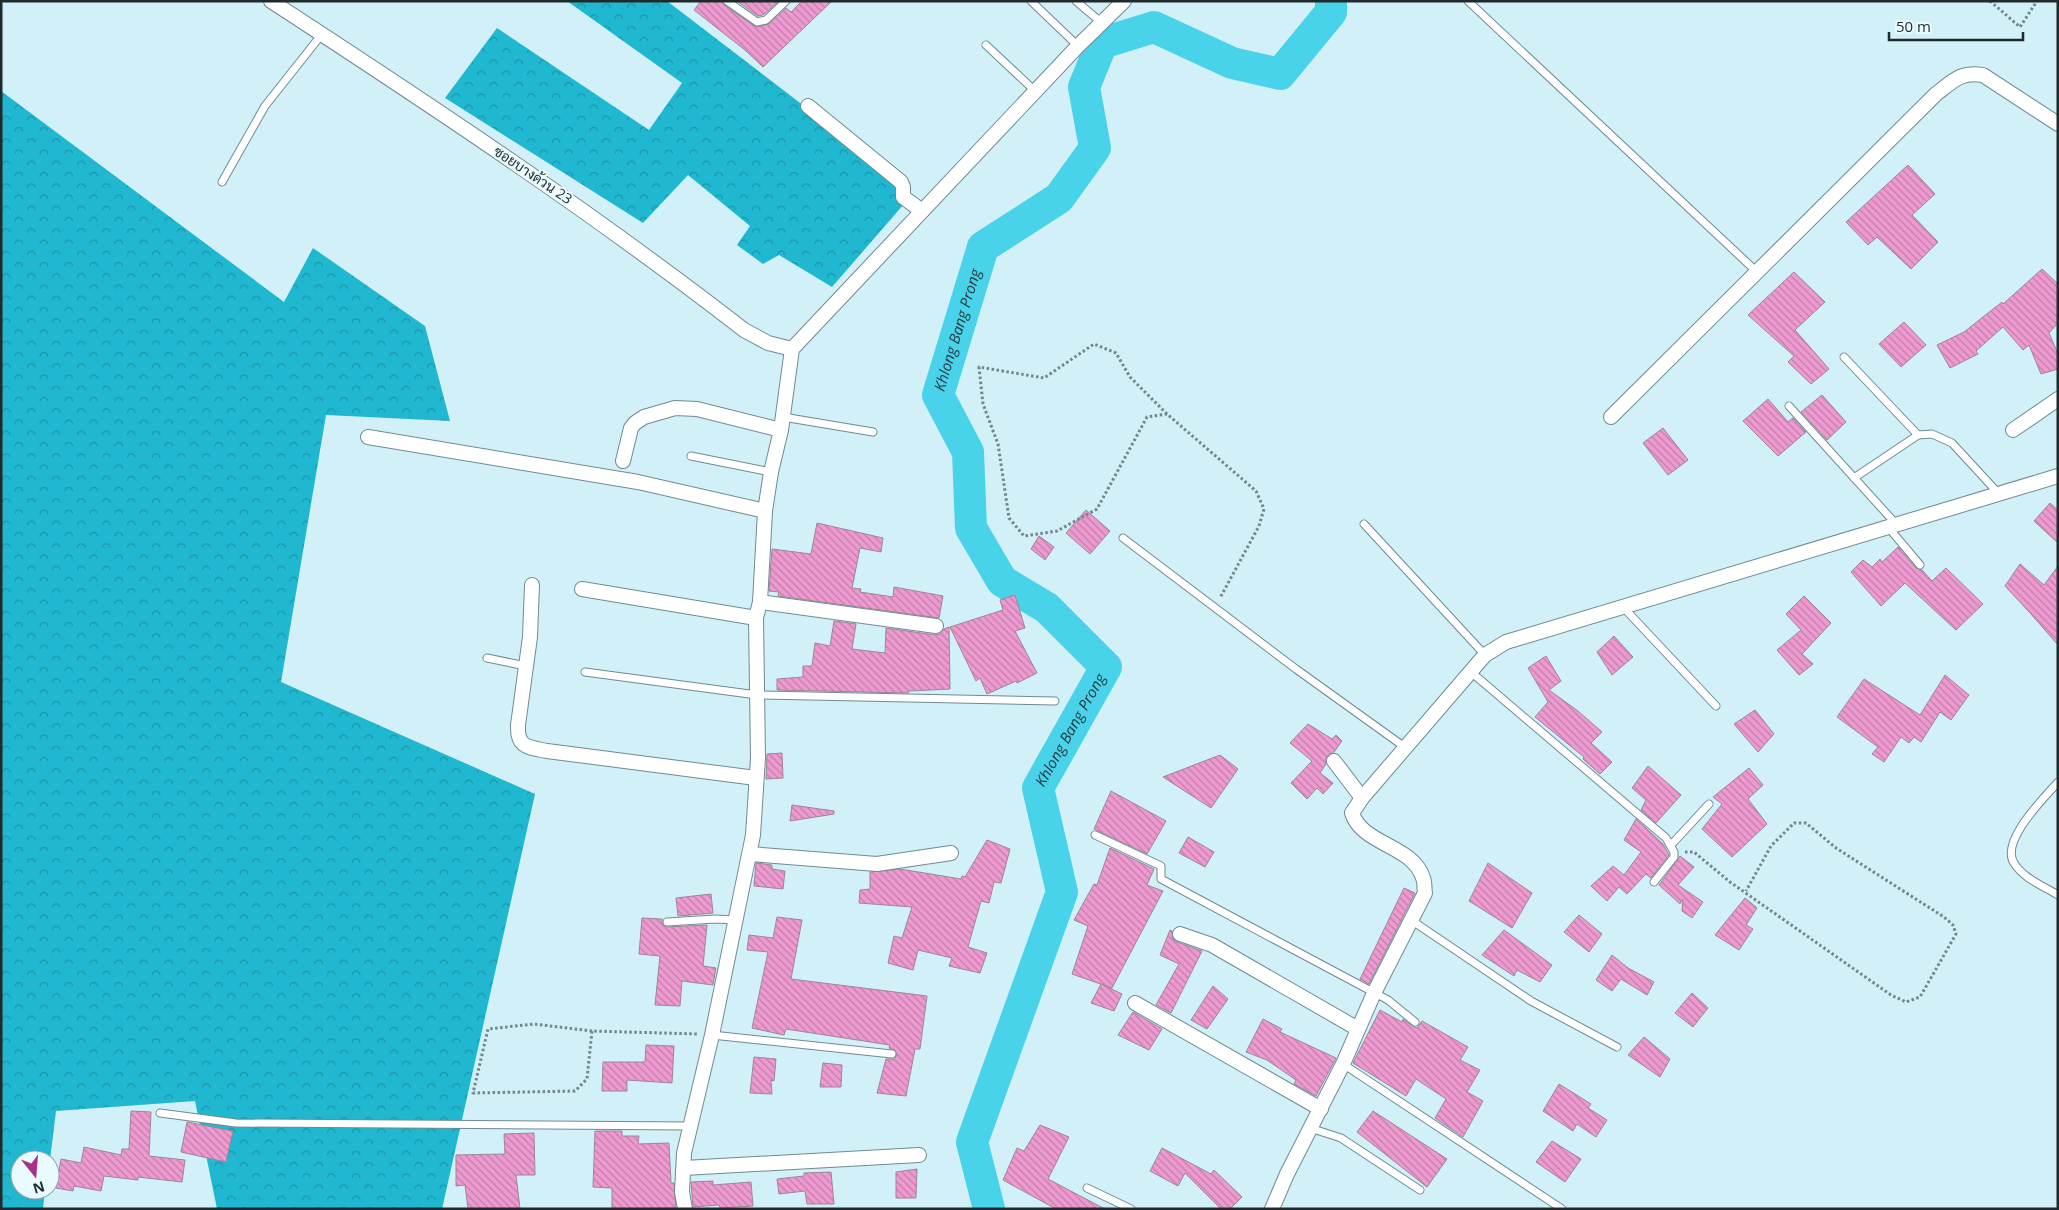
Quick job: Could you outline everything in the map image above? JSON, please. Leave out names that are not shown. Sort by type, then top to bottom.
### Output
[{"type":"street","name":"ซอยบางด้วน 23","points":[[271,1],[465,128],[605,225],[744,330],[768,343],[792,349]]},
{"type":"street","points":[[685,1209],[682,1192],[684,1153],[712,1035],[753,835],[758,758],[756,618],[760,602],[764,511],[782,424],[792,349],[1078,46],[1124,1]]},
{"type":"street","points":[[1612,417],[1936,94],[1958,77],[1971,73],[1983,75],[2058,124]]},
{"type":"street","points":[[808,106],[901,182],[903,197],[922,211]]},
{"type":"street","points":[[2013,430],[2058,399]]},
{"type":"street","points":[[623,461],[631,428],[635,422],[644,417],[675,408],[697,409],[782,424]]},
{"type":"street","points":[[368,437],[638,482],[764,511]]},
{"type":"street","points":[[1272,1209],[1287,1174],[1344,1064],[1374,993],[1425,893],[1423,878],[1416,865],[1368,833],[1355,822],[1352,813],[1362,798],[1485,655],[1506,642],[2058,476]]},
{"type":"street","points":[[532,585],[518,737],[522,744],[531,748],[756,778]]},
{"type":"street","points":[[582,590],[756,618]]},
{"type":"street","points":[[760,602],[936,626]]},
{"type":"street","points":[[1334,761],[1362,798]]},
{"type":"street","points":[[750,854],[877,864],[951,852]]},
{"type":"street","points":[[1180,934],[1212,945],[1358,1029]]},
{"type":"street","points":[[1135,1003],[1321,1109]]},
{"type":"street","points":[[684,1168],[919,1155]]},
{"type":"lane","points":[[727,1],[757,22],[766,20],[786,1]]},
{"type":"lane","points":[[1031,1],[1078,46]]},
{"type":"lane","points":[[1076,1],[1102,24]]},
{"type":"lane","points":[[1468,1],[1757,272]]},
{"type":"lane","points":[[222,182],[265,106],[322,34]]},
{"type":"lane","points":[[986,45],[1036,91]]},
{"type":"lane","points":[[1844,357],[1918,435]]},
{"type":"lane","points":[[1789,406],[1854,478],[1920,565]]},
{"type":"lane","points":[[782,424],[873,432]]},
{"type":"lane","points":[[1854,478],[1918,435],[1932,434],[1952,443],[1999,494]]},
{"type":"lane","points":[[691,456],[771,472]]},
{"type":"lane","points":[[1364,524],[1485,655]]},
{"type":"lane","points":[[1123,538],[1406,748]]},
{"type":"lane","points":[[1623,607],[1716,706]]},
{"type":"lane","points":[[487,658],[526,666]]},
{"type":"lane","points":[[585,672],[757,695],[1055,701]]},
{"type":"lane","points":[[1471,672],[1622,800],[1673,848],[1674,856],[1654,882]]},
{"type":"lane","points":[[2058,782],[2018,830],[2011,845],[2013,861],[2024,874],[2058,895]]},
{"type":"lane","points":[[1673,848],[1709,804]]},
{"type":"lane","points":[[1095,835],[1161,866],[1160,879],[1388,1000],[1415,1022]]},
{"type":"lane","points":[[666,922],[715,919],[736,920]]},
{"type":"lane","points":[[1411,920],[1531,1001],[1617,1047]]},
{"type":"lane","points":[[712,1035],[892,1054]]},
{"type":"lane","points":[[1344,1064],[1562,1209]]},
{"type":"lane","points":[[160,1113],[236,1123],[691,1126]]},
{"type":"lane","points":[[1310,1128],[1341,1138],[1420,1190]]},
{"type":"lane","points":[[1087,1188],[1131,1209]]},
{"type":"path","points":[[1990,1],[2020,28],[2037,1]]},
{"type":"path","points":[[1168,414],[1147,417],[1097,509],[1057,531],[1024,536],[1009,518],[998,444],[982,404],[979,367],[1044,378],[1094,344],[1116,353],[1130,377],[1168,414],[1256,491],[1264,509],[1259,526],[1214,607]]},
{"type":"path","points":[[1673,848],[1694,852],[1730,882],[1891,995],[1906,1002],[1920,997],[1956,934],[1953,925],[1944,917],[1836,848],[1806,823],[1794,823],[1771,846],[1746,892]]},
{"type":"path","points":[[592,1031],[587,1078],[575,1091],[473,1093],[488,1029],[534,1024],[592,1031],[712,1035]]},
{"type":"green space","points":[[567,1],[667,1],[907,185],[904,204],[832,287],[779,255],[763,264],[737,245],[750,226],[688,175],[643,223],[445,98],[497,28],[649,130],[682,83]]},
{"type":"green space","points":[[1,91],[284,302],[313,248],[425,326],[450,421],[326,415],[281,682],[535,794],[442,1209],[217,1209],[195,1101],[56,1111],[51,1150],[10,1150],[10,1200],[44,1200],[43,1209],[1,1209]]},
{"type":"building","points":[[701,1],[722,1],[724,5],[756,27],[769,24],[786,8],[791,12],[802,1],[832,1],[763,67],[745,50],[694,10]]},
{"type":"building","points":[[737,1],[778,2],[763,15],[758,16]]},
{"type":"building","points":[[1908,165],[1935,194],[1912,215],[1938,242],[1911,269],[1877,237],[1868,245],[1846,222]]},
{"type":"building","points":[[2042,269],[2058,284],[2058,323],[2049,333],[2058,354],[2058,369],[2041,374],[2029,345],[2023,350],[2003,327],[1976,351],[1978,354],[1950,368],[1937,345],[1964,332],[2002,302],[2003,304]]},
{"type":"building","points":[[1794,272],[1825,302],[1795,330],[1829,369],[1811,384],[1788,362],[1794,356],[1748,315]]},
{"type":"building","points":[[1904,322],[1926,345],[1901,367],[1879,344]]},
{"type":"building","points":[[1822,395],[1846,422],[1827,440],[1801,412]]},
{"type":"building","points":[[1768,399],[1788,422],[1793,418],[1806,432],[1778,456],[1743,421]]},
{"type":"building","points":[[1663,428],[1688,460],[1668,475],[1643,443]]},
{"type":"building","points":[[2050,503],[2058,510],[2058,543],[2034,521]]},
{"type":"building","points":[[1086,510],[1110,531],[1090,554],[1066,533]]},
{"type":"building","points":[[817,523],[883,538],[881,552],[860,548],[852,588],[861,589],[860,592],[893,597],[894,587],[943,596],[939,618],[778,596],[779,592],[769,591],[772,549],[811,554]]},
{"type":"building","points":[[1039,536],[1054,547],[1045,560],[1031,549]]},
{"type":"building","points":[[1898,547],[1916,568],[1922,570],[1932,581],[1946,568],[1983,604],[1956,630],[1905,583],[1881,606],[1851,572],[1863,560],[1872,567],[1880,559],[1882,562]]},
{"type":"building","points":[[2020,564],[2044,585],[2058,566],[2058,645],[2005,586]]},
{"type":"building","points":[[1015,595],[1025,628],[1015,631],[1037,673],[987,694],[980,678],[976,681],[950,627],[1003,610],[1000,600]]},
{"type":"building","points":[[1804,596],[1831,623],[1802,654],[1813,664],[1799,675],[1777,650],[1801,630],[1786,614]]},
{"type":"building","points":[[834,621],[856,624],[852,649],[885,653],[886,628],[935,635],[940,634],[949,627],[950,689],[909,691],[908,693],[777,690],[777,679],[803,677],[803,666],[812,666],[815,643],[830,646]]},
{"type":"building","points":[[1614,636],[1633,657],[1612,675],[1597,652]]},
{"type":"building","points":[[1546,656],[1561,681],[1549,690],[1578,711],[1602,732],[1591,743],[1612,762],[1600,774],[1583,759],[1584,757],[1535,717],[1548,702],[1528,668]]},
{"type":"building","points":[[1945,675],[1969,695],[1951,720],[1940,712],[1921,742],[1914,737],[1909,743],[1901,737],[1884,762],[1872,754],[1878,747],[1837,717],[1864,679],[1920,715]]},
{"type":"building","points":[[1755,710],[1774,734],[1758,752],[1734,724]]},
{"type":"building","points":[[1308,724],[1332,739],[1336,735],[1342,741],[1334,752],[1326,757],[1326,764],[1320,773],[1333,783],[1323,794],[1317,788],[1307,799],[1291,783],[1312,761],[1290,743]]},
{"type":"building","points":[[782,753],[783,778],[766,779],[767,754]]},
{"type":"building","points":[[1220,755],[1238,769],[1211,808],[1163,777]]},
{"type":"building","points":[[1648,766],[1681,795],[1656,823],[1641,810],[1646,800],[1632,788]]},
{"type":"building","points":[[1749,768],[1763,785],[1748,799],[1767,824],[1732,857],[1702,829],[1722,804],[1713,797]]},
{"type":"building","points":[[1111,791],[1166,821],[1147,854],[1094,829]]},
{"type":"building","points":[[792,805],[834,811],[834,814],[790,821]]},
{"type":"building","points":[[1636,819],[1663,844],[1669,855],[1651,878],[1646,874],[1627,894],[1619,887],[1607,901],[1591,886],[1613,866],[1624,875],[1641,852],[1624,840]]},
{"type":"building","points":[[1188,837],[1214,852],[1205,867],[1179,853]]},
{"type":"building","points":[[987,840],[1010,849],[1001,883],[994,882],[989,903],[981,901],[968,947],[987,953],[980,973],[949,966],[952,958],[918,950],[913,970],[888,963],[894,936],[902,938],[912,907],[859,903],[860,890],[870,889],[870,872],[900,869],[961,879],[962,876],[965,877]]},
{"type":"building","points":[[1110,848],[1154,869],[1147,885],[1163,891],[1112,988],[1072,974],[1088,926],[1074,920],[1094,884],[1097,885]]},
{"type":"building","points":[[1680,856],[1694,867],[1678,885],[1703,902],[1692,918],[1682,911],[1683,899],[1680,904],[1659,885]]},
{"type":"building","points":[[756,863],[772,865],[772,869],[785,871],[783,889],[754,886]]},
{"type":"building","points":[[1488,863],[1532,893],[1512,928],[1469,901]]},
{"type":"building","points":[[1404,888],[1415,893],[1369,984],[1360,979]]},
{"type":"building","points":[[711,894],[713,913],[678,916],[676,898]]},
{"type":"building","points":[[1745,898],[1757,908],[1746,925],[1753,929],[1739,950],[1715,935]]},
{"type":"building","points":[[1579,915],[1602,934],[1589,952],[1564,932]]},
{"type":"building","points":[[777,917],[802,920],[791,979],[927,996],[920,1049],[915,1049],[906,1096],[877,1093],[886,1059],[894,1059],[897,1055],[895,1050],[889,1048],[890,1045],[786,1029],[784,1035],[752,1028],[768,952],[747,950],[749,935],[773,938]]},
{"type":"building","points":[[642,918],[662,919],[662,924],[667,927],[707,925],[703,966],[716,968],[713,985],[682,981],[680,1006],[655,1005],[660,956],[639,954]]},
{"type":"building","points":[[1170,930],[1172,931],[1173,939],[1177,942],[1202,951],[1171,1013],[1156,1005],[1179,964],[1160,955]]},
{"type":"building","points":[[1504,930],[1552,965],[1540,982],[1517,970],[1514,976],[1482,955]]},
{"type":"building","points":[[1612,955],[1628,968],[1654,982],[1647,995],[1621,979],[1612,991],[1596,980]]},
{"type":"building","points":[[1101,984],[1122,994],[1114,1011],[1091,1003]]},
{"type":"building","points":[[1213,986],[1228,999],[1207,1029],[1191,1020]]},
{"type":"building","points":[[1692,993],[1708,1008],[1693,1027],[1675,1013]]},
{"type":"building","points":[[1380,1010],[1402,1022],[1403,1019],[1417,1028],[1422,1021],[1468,1047],[1460,1060],[1480,1070],[1467,1092],[1483,1101],[1463,1137],[1435,1118],[1446,1099],[1416,1079],[1406,1096],[1353,1063]]},
{"type":"building","points":[[1133,1012],[1162,1029],[1149,1050],[1118,1035]]},
{"type":"building","points":[[1263,1019],[1282,1029],[1280,1032],[1336,1058],[1316,1096],[1294,1084],[1296,1080],[1267,1060],[1246,1052]]},
{"type":"building","points":[[1644,1037],[1670,1059],[1660,1077],[1628,1055]]},
{"type":"building","points":[[646,1045],[674,1046],[672,1083],[627,1080],[627,1091],[602,1091],[603,1062],[645,1062]]},
{"type":"building","points":[[754,1057],[776,1059],[774,1081],[771,1080],[772,1094],[750,1093]]},
{"type":"building","points":[[823,1063],[842,1065],[841,1087],[820,1087]]},
{"type":"building","points":[[1559,1084],[1591,1104],[1588,1108],[1607,1120],[1596,1137],[1577,1124],[1573,1131],[1543,1111]]},
{"type":"building","points":[[131,1111],[151,1112],[149,1156],[185,1160],[182,1182],[138,1177],[138,1180],[104,1176],[101,1191],[74,1186],[73,1191],[60,1189],[61,1159],[81,1163],[84,1147],[121,1155],[122,1149],[129,1149]]},
{"type":"building","points":[[1373,1111],[1447,1159],[1427,1187],[1357,1132]]},
{"type":"building","points":[[187,1122],[233,1131],[226,1162],[181,1152]]},
{"type":"building","points":[[1040,1125],[1069,1137],[1048,1179],[1105,1209],[1056,1209],[1003,1180],[1017,1148],[1024,1151]]},
{"type":"building","points":[[595,1131],[622,1131],[622,1136],[639,1136],[638,1144],[669,1143],[671,1183],[674,1183],[676,1208],[612,1209],[612,1188],[593,1187]]},
{"type":"building","points":[[534,1133],[535,1175],[516,1175],[520,1209],[468,1209],[465,1185],[456,1186],[456,1155],[505,1154],[504,1134]]},
{"type":"building","points":[[1552,1141],[1581,1159],[1565,1182],[1536,1162]]},
{"type":"building","points":[[1162,1148],[1211,1174],[1214,1170],[1242,1197],[1230,1209],[1221,1209],[1185,1173],[1178,1186],[1150,1171]]},
{"type":"building","points":[[917,1169],[916,1198],[896,1198],[896,1172]]},
{"type":"building","points":[[831,1172],[834,1204],[807,1204],[805,1191],[779,1194],[777,1179],[804,1176],[804,1173]]},
{"type":"building","points":[[713,1181],[713,1185],[751,1182],[753,1206],[720,1208],[719,1205],[693,1207],[691,1182]]},
{"type":"waterway","name":"Khlong Bang Prong","points":[[989,1209],[972,1142],[1062,892],[1038,788],[1106,667],[1047,608],[1002,581],[971,528],[968,452],[938,395],[983,247],[1059,198],[1095,148],[1084,87],[1102,43],[1154,27],[1232,63],[1280,74],[1331,12],[1331,1]]}]
